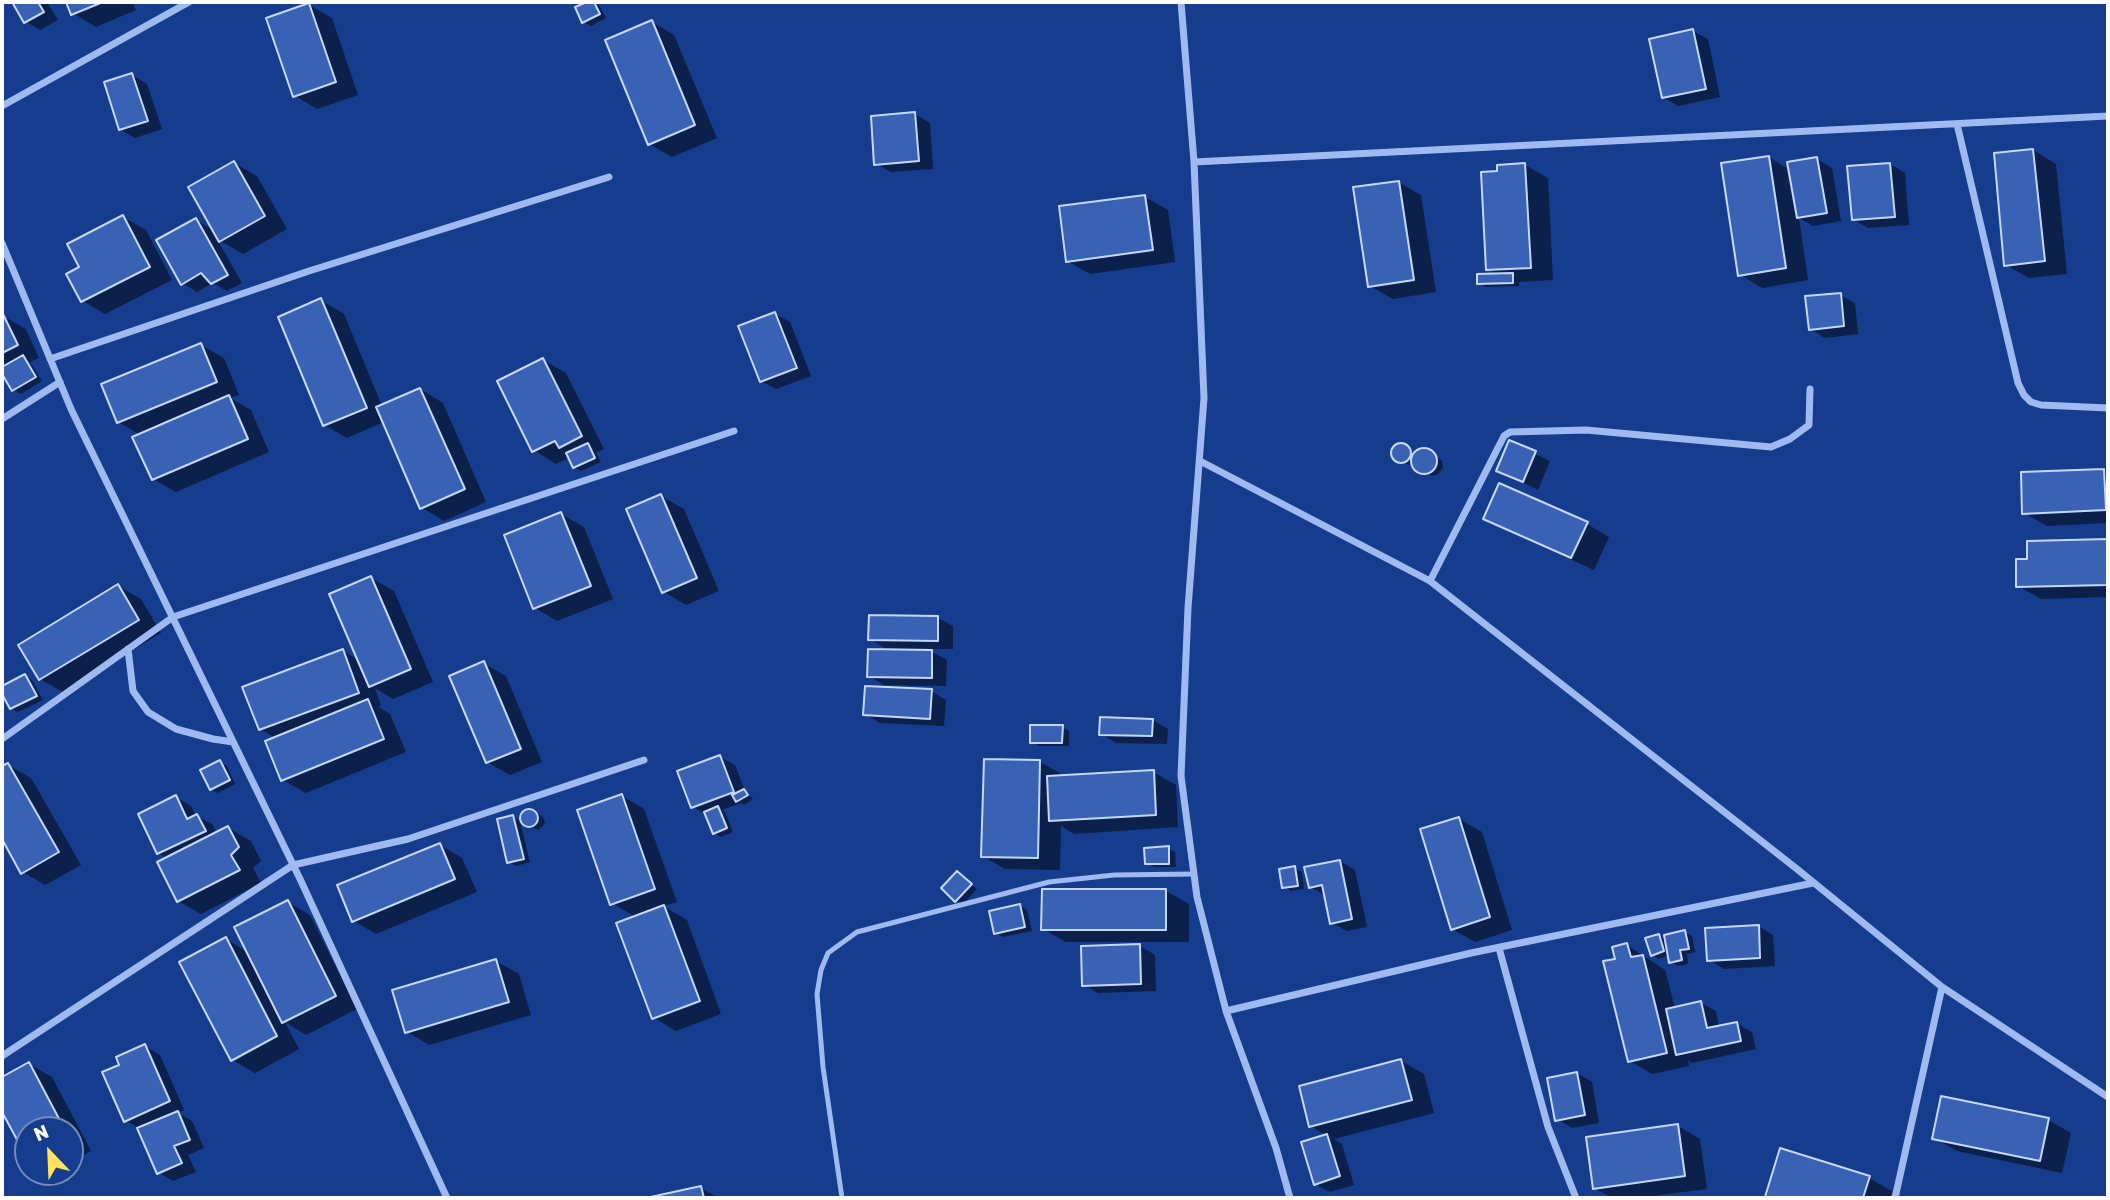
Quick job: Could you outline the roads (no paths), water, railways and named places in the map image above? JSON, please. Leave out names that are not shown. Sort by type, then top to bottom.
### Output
[{"type":"street","points":[[2,106],[190,2]]},
{"type":"street","points":[[1181,2],[1194,162],[1205,398],[1188,608],[1181,776],[1197,897],[1226,1011],[1276,1148],[1290,1198]]},
{"type":"street","points":[[1194,162],[2108,116]]},
{"type":"street","points":[[1957,124],[2018,383],[2024,395],[2031,402],[2041,404],[2108,408]]},
{"type":"street","points":[[50,359],[309,271],[609,177]]},
{"type":"street","points":[[2,243],[60,382],[293,865],[447,1198]]},
{"type":"street","points":[[2,419],[60,382]]},
{"type":"street","points":[[1430,581],[1504,436],[1510,432],[1586,430],[1771,447],[1790,439],[1809,425],[1810,389]]},
{"type":"street","points":[[2,739],[173,617],[734,432]]},
{"type":"street","points":[[1200,461],[1430,581],[1942,987],[2108,1097]]},
{"type":"street","points":[[128,649],[133,691],[148,712],[176,729],[233,742]]},
{"type":"street","points":[[2,1056],[293,865],[408,839],[644,760]]},
{"type":"street","points":[[1226,1011],[1499,947],[1813,883]]},
{"type":"street","points":[[1499,947],[1548,1127],[1576,1198]]},
{"type":"street","points":[[1895,1198],[1942,987]]},
{"type":"lane","points":[[842,1198],[823,1067],[817,993],[821,970],[828,953],[857,932],[1049,882],[1114,875],[1194,874]]}]
